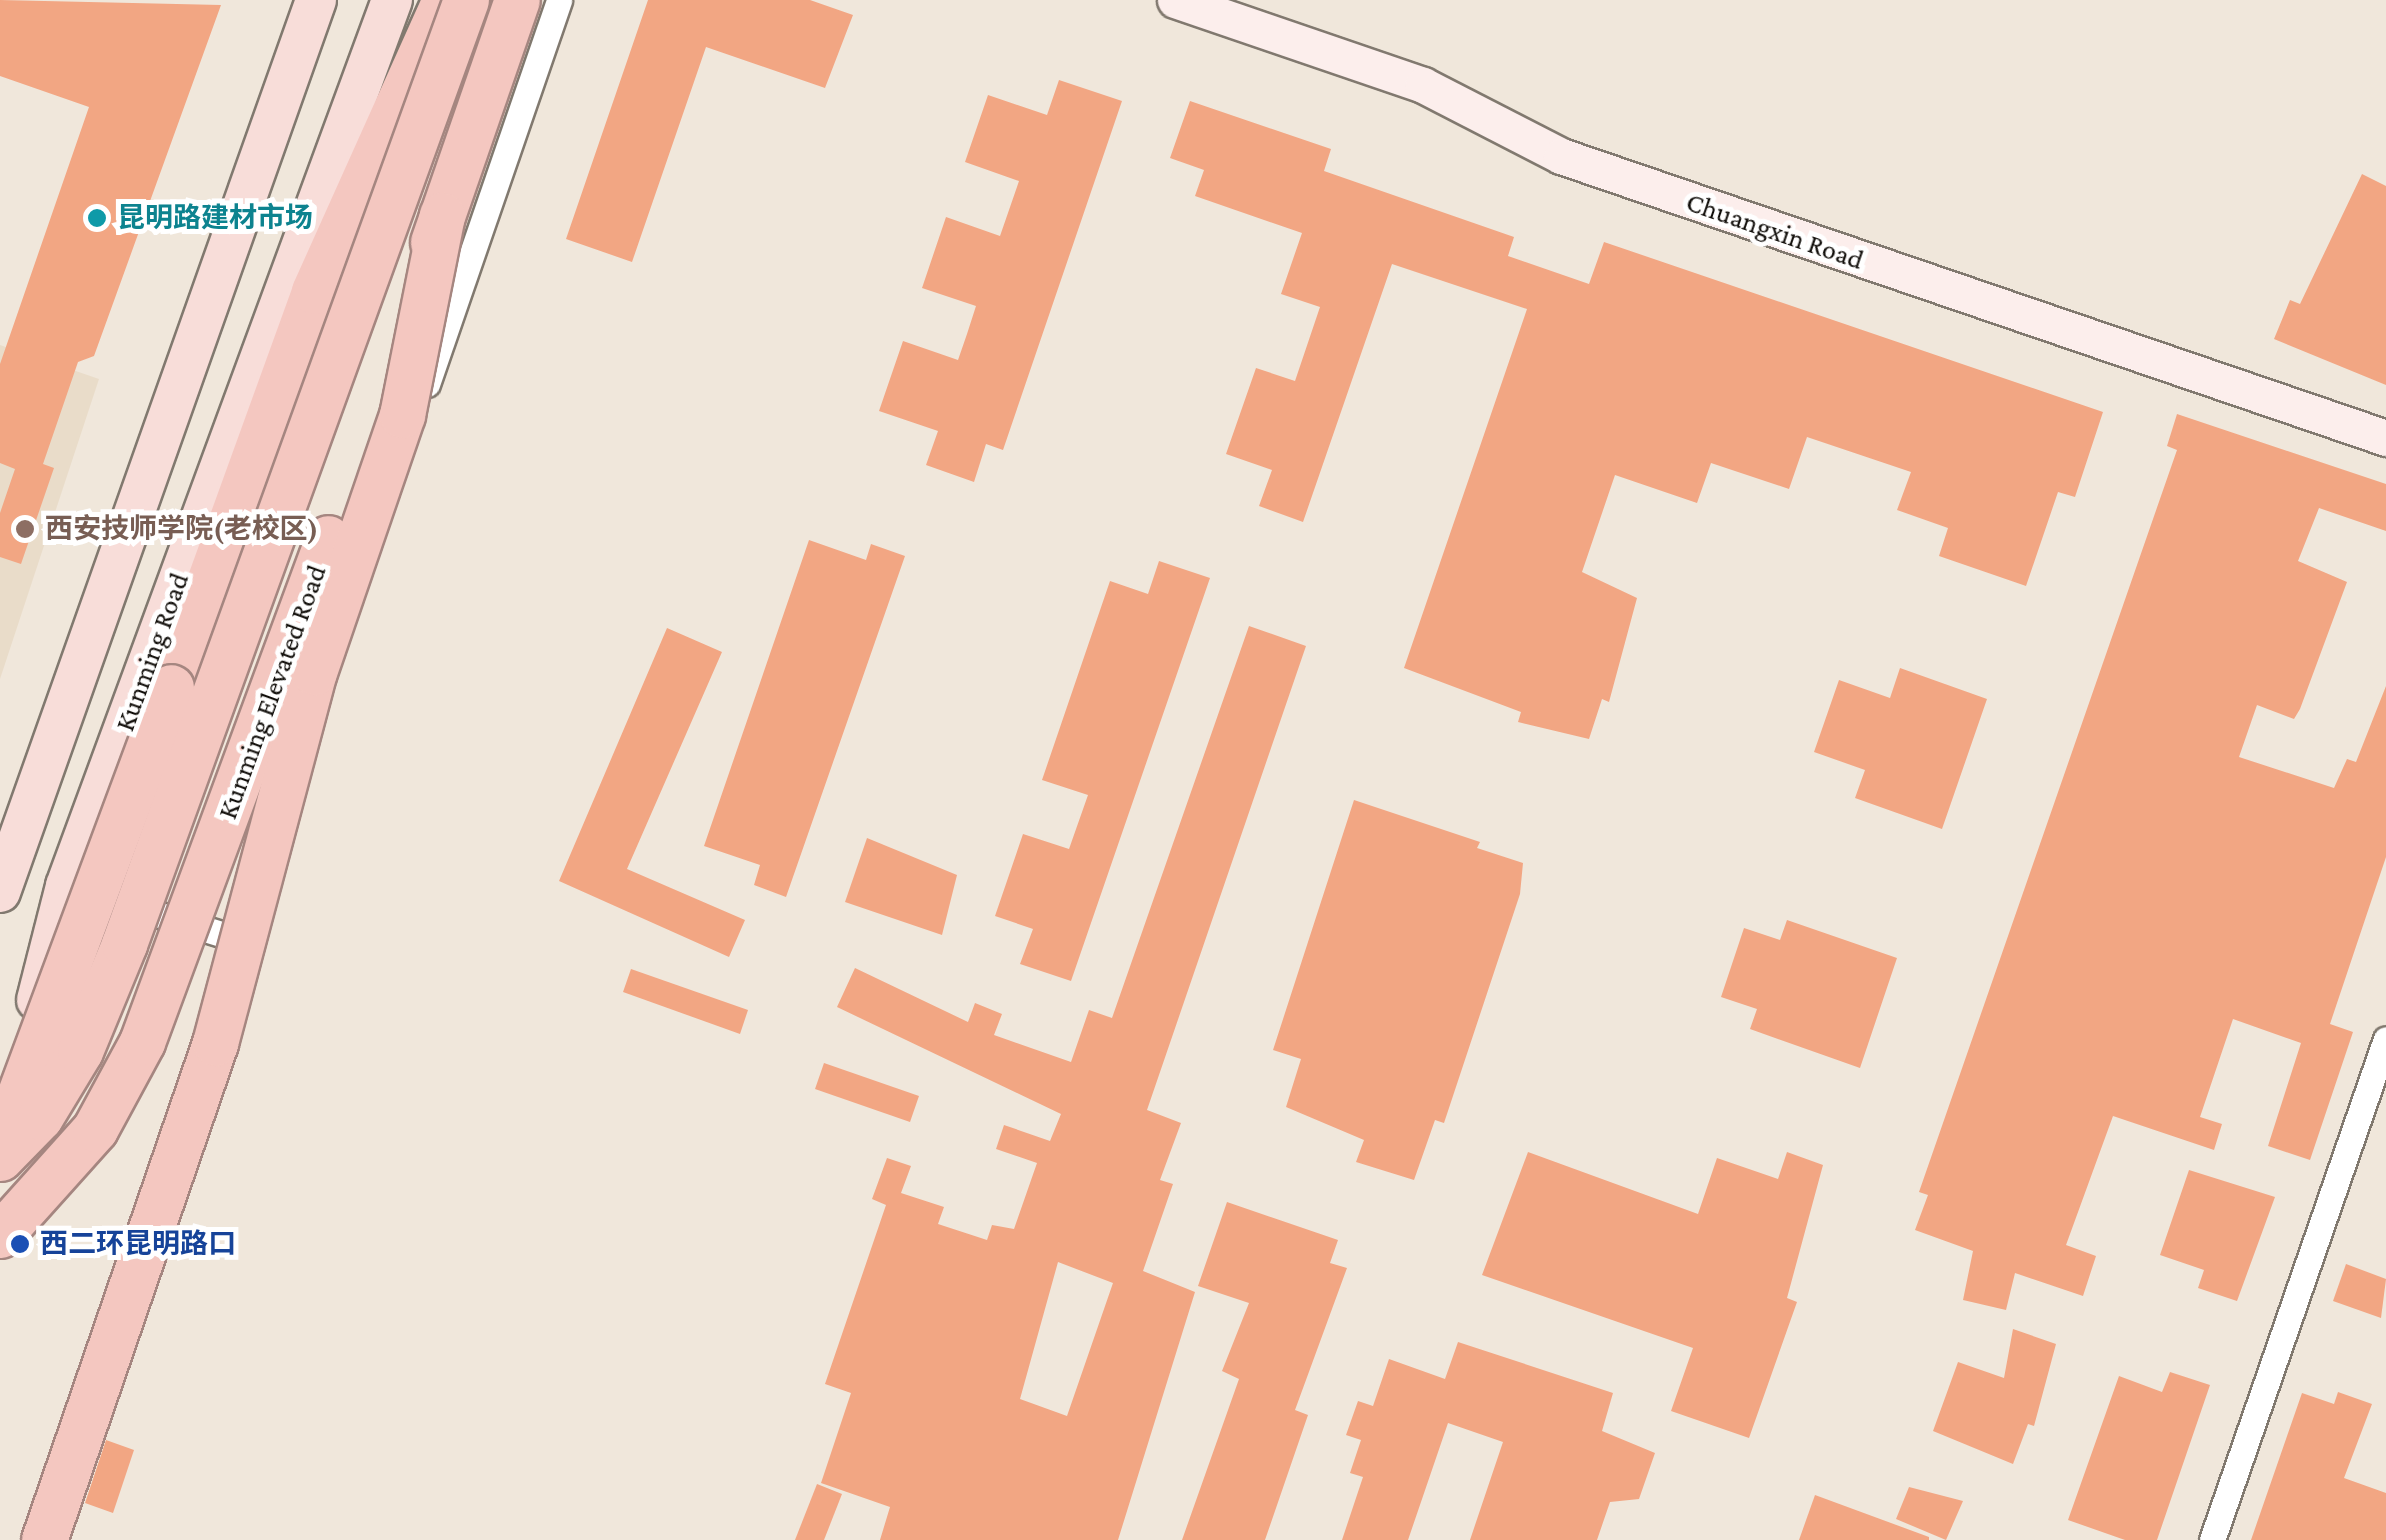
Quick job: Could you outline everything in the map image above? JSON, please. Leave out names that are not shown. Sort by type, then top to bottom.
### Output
[{"type":"highway","points":[[0,1145],[314,290],[444,0]]},
{"type":"highway","name":"Kunming Elevated Road","points":[[0,1158],[40,1117],[80,1051],[124,944],[466,0]]},
{"type":"highway","name":"Kunming Elevated Road","points":[[0,1235],[95,1129],[142,1042],[517,0]]},
{"type":"highway","points":[[44,1540],[215,1044],[314,672],[402,415],[442,215]]},
{"type":"highway","points":[[73,1540],[104,1366]]},
{"type":"main road","points":[[0,892],[316,0]]},
{"type":"main road","name":"Kunming Road","points":[[0,1145],[66,886],[392,0]]},
{"type":"street","points":[[36,1540],[236,938],[559,0]]},
{"type":"street","name":"Chuangxin Road","points":[[1175,0],[1423,85],[1562,156],[2386,438]]},
{"type":"street","points":[[66,886],[236,938]]},
{"type":"street","points":[[2212,1540],[2386,1039]]},
{"type":"shaded area","name":"西安技师学院(老校区)","points":[[0,345],[99,379],[0,679]]},
{"type":"building","name":"昆明路建材市场","points":[[0,0],[221,5],[94,356],[78,362],[43,464],[54,468],[21,564],[0,557],[0,513],[15,469],[0,463],[0,364],[89,107],[0,76]]},
{"type":"building","points":[[648,0],[810,0],[853,15],[825,88],[706,47],[632,262],[566,239]]},
{"type":"building","points":[[1059,80],[1122,101],[1003,450],[986,444],[974,482],[926,465],[938,431],[879,411],[903,341],[958,360],[967,334],[976,306],[922,288],[946,217],[1000,236],[1019,181],[965,162],[988,95],[1047,115]]},
{"type":"building","points":[[1190,101],[1331,149],[1324,171],[1514,237],[1508,256],[1589,284],[1604,242],[2103,412],[2075,497],[2058,492],[2026,586],[1939,556],[1948,528],[1897,510],[1911,472],[1807,437],[1789,489],[1711,463],[1697,503],[1615,475],[1582,572],[1637,598],[1609,702],[1602,699],[1589,739],[1518,722],[1521,712],[1404,668],[1527,309],[1392,264],[1303,522],[1259,506],[1272,470],[1226,454],[1256,368],[1295,381],[1320,307],[1281,294],[1302,233],[1195,196],[1204,170],[1170,158]]},
{"type":"building","points":[[2362,174],[2386,186],[2386,385],[2274,339],[2290,300],[2300,304]]},
{"type":"building","points":[[2177,414],[2386,484],[2386,531],[2319,508],[2298,561],[2347,582],[2294,719],[2257,705],[2239,757],[2334,788],[2347,759],[2356,762],[2386,686],[2386,857],[2330,1024],[2353,1032],[2310,1160],[2268,1146],[2301,1043],[2233,1019],[2200,1117],[2222,1124],[2214,1150],[2113,1116],[2066,1245],[2096,1256],[2083,1296],[2015,1273],[2006,1310],[1963,1300],[1973,1251],[1915,1230],[1928,1195],[1919,1192],[2177,450],[2167,446]]},
{"type":"building","points":[[809,540],[866,560],[871,544],[905,556],[786,897],[754,885],[760,865],[704,846]]},
{"type":"building","points":[[1159,561],[1210,578],[1071,981],[1020,964],[1033,929],[995,916],[1023,834],[1069,849],[1088,795],[1042,780],[1110,581],[1148,594]]},
{"type":"building","points":[[1249,626],[1306,646],[1147,1110],[1181,1123],[1160,1180],[1173,1184],[1143,1271],[1195,1292],[1118,1540],[880,1540],[890,1507],[821,1483],[851,1393],[825,1384],[886,1205],[872,1199],[887,1158],[911,1166],[901,1193],[944,1207],[938,1224],[987,1240],[992,1225],[1014,1229],[1037,1163],[996,1149],[1004,1125],[1050,1141],[1061,1114],[837,1007],[855,968],[968,1022],[975,1003],[1002,1014],[994,1035],[1071,1062],[1089,1010],[1112,1018]],"holes":[[[1058,1262],[1113,1283],[1067,1416],[1020,1399]]]},
{"type":"building","points":[[667,628],[722,652],[627,869],[745,920],[729,957],[559,881]]},
{"type":"building","points":[[1900,668],[1987,699],[1942,829],[1855,798],[1865,770],[1814,752],[1839,680],[1890,698]]},
{"type":"building","points":[[1354,800],[1480,842],[1477,848],[1523,863],[1520,894],[1444,1123],[1435,1120],[1414,1180],[1356,1162],[1364,1140],[1286,1107],[1301,1059],[1273,1050]]},
{"type":"building","points":[[867,838],[957,875],[942,935],[845,902]]},
{"type":"building","points":[[1787,920],[1897,958],[1860,1068],[1750,1029],[1757,1009],[1721,997],[1744,928],[1780,940]]},
{"type":"building","points":[[631,969],[748,1010],[740,1034],[623,992]]},
{"type":"building","points":[[824,1063],[919,1096],[910,1122],[815,1089]]},
{"type":"building","points":[[1528,1152],[1698,1214],[1717,1158],[1778,1179],[1787,1152],[1823,1165],[1787,1298],[1797,1302],[1749,1438],[1671,1411],[1693,1348],[1482,1275]]},
{"type":"building","points":[[2189,1170],[2275,1197],[2237,1301],[2198,1288],[2204,1270],[2160,1255]]},
{"type":"building","points":[[1227,1202],[1338,1240],[1330,1263],[1347,1268],[1295,1410],[1308,1415],[1265,1540],[1182,1540],[1239,1379],[1222,1371],[1249,1303],[1198,1286]]},
{"type":"building","points":[[2346,1264],[2386,1279],[2381,1318],[2333,1301]]},
{"type":"building","points":[[2013,1329],[2056,1344],[2034,1426],[2028,1424],[2013,1464],[1933,1431],[1958,1362],[2004,1378]]},
{"type":"building","points":[[1458,1342],[1613,1393],[1602,1431],[1655,1453],[1639,1499],[1610,1502],[1597,1540],[1470,1540],[1503,1442],[1448,1423],[1408,1540],[1342,1540],[1363,1477],[1350,1473],[1361,1440],[1346,1435],[1358,1401],[1373,1406],[1389,1359],[1445,1379]]},
{"type":"building","points":[[2170,1372],[2210,1385],[2157,1540],[2125,1540],[2068,1520],[2119,1376],[2162,1392]]},
{"type":"building","points":[[2338,1392],[2372,1404],[2344,1478],[2386,1493],[2386,1540],[2251,1540],[2302,1393],[2334,1404]]},
{"type":"building","points":[[106,1440],[134,1450],[113,1513],[85,1503]]},
{"type":"building","points":[[817,1484],[842,1494],[824,1540],[795,1540]]},
{"type":"building","points":[[1909,1487],[1963,1501],[1946,1540],[1896,1519]]},
{"type":"building","points":[[1815,1495],[1929,1537],[1929,1540],[1799,1540]]},
{"type":"place","name":"昆明路建材市场","points":[[97,218]]},
{"type":"place","name":"西安技师学院(老校区)","points":[[25,529]]},
{"type":"place","name":"西二环昆明路口","points":[[20,1244]]}]
